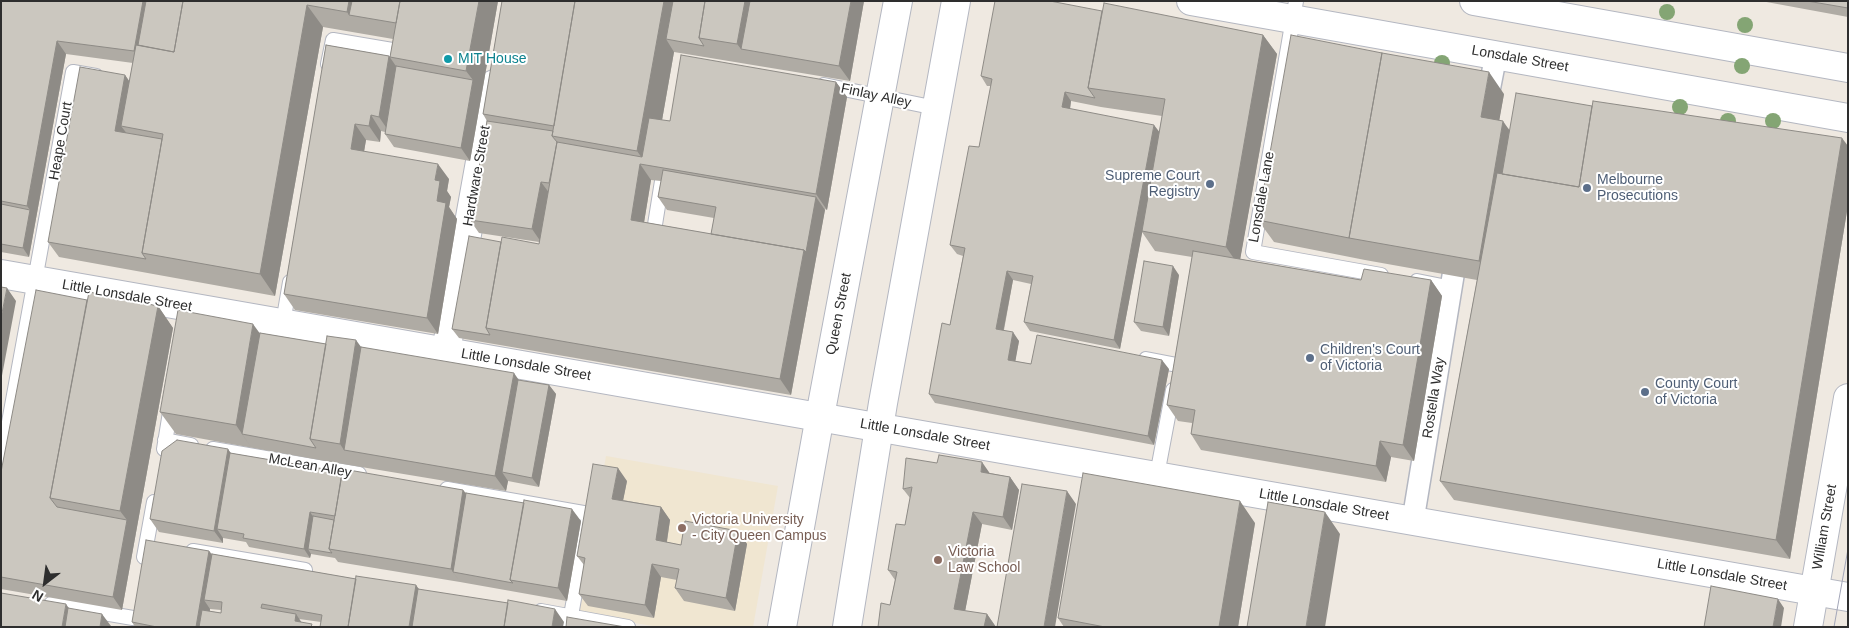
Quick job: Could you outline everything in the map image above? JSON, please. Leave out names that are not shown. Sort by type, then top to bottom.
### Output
[{"type":"street","name":"Queen Street","points":[[782,627],[898,1]]},
{"type":"street","points":[[847,627],[879,427],[956,1]]},
{"type":"street","name":"Lonsdale Street","points":[[1191,1],[1294,10],[1388,44],[1496,55],[1848,118]]},
{"type":"street","points":[[1474,1],[1848,68]]},
{"type":"street","points":[[1489,91],[1496,55]]},
{"type":"street","name":"Hardware Street","points":[[446,351],[470,237],[498,60]]},
{"type":"street","name":"Little Lonsdale Street","points":[[1,274],[188,312],[283,323],[446,351],[628,376],[879,427],[1848,597]]},
{"type":"street","name":"Rostella Way","points":[[1413,520],[1453,282]]},
{"type":"street","name":"William Street","points":[[1808,627],[1848,398]]},
{"type":"lane","name":"Lonsdale Lane","points":[[1294,10],[1253,252],[1400,278],[1453,282]]},
{"type":"lane","points":[[326,79],[332,40],[404,52]]},
{"type":"lane","name":"Heape Court","points":[[36,280],[74,72],[109,79]]},
{"type":"lane","name":"Finlay Alley","points":[[814,84],[936,108]]},
{"type":"lane","points":[[653,237],[662,181]]},
{"type":"lane","points":[[283,323],[292,273]]},
{"type":"lane","points":[[1,466],[36,280]]},
{"type":"lane","points":[[1132,356],[1178,360],[1157,475]]},
{"type":"lane","points":[[162,459],[174,393]]},
{"type":"lane","name":"McLean Alley","points":[[165,440],[368,475]]},
{"type":"lane","points":[[142,571],[151,544],[157,487]]},
{"type":"lane","points":[[435,487],[589,514],[570,622]]},
{"type":"lane","points":[[184,549],[319,573]]},
{"type":"lane","points":[[39,602],[133,618]]},
{"type":"lane","points":[[532,610],[570,622],[628,627]]},
{"type":"shaded area","name":"Victoria University - City Queen Campus","points":[[606,456],[778,486],[753,627],[658,627],[579,613]]},
{"type":"building","points":[[1,1],[143,1],[134,51],[57,41],[27,206],[1,201]]},
{"type":"building","points":[[146,1],[183,1],[174,52],[138,45]]},
{"type":"building","points":[[183,1],[349,1],[347,12],[307,5],[260,274],[142,253],[163,134],[121,126],[136,45],[174,52]]},
{"type":"building","points":[[352,1],[400,1],[396,23],[349,15]]},
{"type":"building","points":[[400,1],[479,1],[466,71],[390,57]]},
{"type":"building","points":[[502,1],[575,1],[554,126],[483,114]]},
{"type":"building","points":[[575,1],[664,1],[637,151],[552,136]]},
{"type":"building","points":[[673,1],[705,1],[699,38],[704,46],[666,39]]},
{"type":"building","points":[[705,1],[745,1],[737,44],[699,38]]},
{"type":"building","points":[[750,1],[851,1],[839,66],[741,49]]},
{"type":"building","points":[[995,1],[1050,1],[1102,11],[1088,88],[1095,98],[1065,92],[1062,107],[1154,125],[1114,340],[1024,322],[1033,276],[1007,271],[996,329],[1013,332],[1008,360],[1031,364],[1037,335],[1162,360],[1148,436],[929,394],[942,323],[950,325],[965,248],[950,245],[969,146],[979,147],[992,79],[981,76]]},
{"type":"building","points":[[1807,1],[1848,1],[1848,8]]},
{"type":"building","name":"Supreme Court Registry","points":[[1104,3],[1263,35],[1226,247],[1142,231],[1165,99],[1088,88]]},
{"type":"building","points":[[1291,35],[1382,53],[1349,238],[1258,220]]},
{"type":"building","points":[[326,45],[389,56],[379,117],[371,115],[369,126],[355,124],[351,149],[438,164],[435,180],[440,181],[437,201],[446,203],[427,318],[284,294]]},
{"type":"building","points":[[1382,53],[1489,72],[1481,117],[1503,121],[1479,261],[1349,238]]},
{"type":"building","points":[[681,55],[836,82],[816,194],[640,164],[631,220],[804,250],[780,379],[486,328],[502,237],[539,244],[557,142],[642,157],[649,118],[670,121]]},
{"type":"building","points":[[396,66],[473,80],[461,148],[385,134]]},
{"type":"building","points":[[80,67],[125,75],[115,131],[162,139],[142,253],[146,259],[48,242]]},
{"type":"building","points":[[1516,93],[1592,106],[1579,187],[1502,174]]},
{"type":"building","name":"County Court of Victoria","points":[[1593,101],[1842,138],[1776,540],[1440,481],[1497,173],[1579,187]]},
{"type":"building","points":[[487,121],[553,131],[552,136],[557,142],[549,183],[541,182],[532,229],[470,220]]},
{"type":"building","points":[[663,170],[816,197],[806,252],[804,250],[711,234],[716,207],[658,197]]},
{"type":"building","points":[[1,204],[30,210],[23,248],[1,244]]},
{"type":"building","points":[[469,236],[501,242],[486,328],[490,335],[452,329]]},
{"type":"building","name":"Children's Court of Victoria","points":[[1193,251],[1361,280],[1364,269],[1431,280],[1403,445],[1380,441],[1376,466],[1191,434],[1195,410],[1167,405]]},
{"type":"building","points":[[1144,261],[1173,266],[1163,327],[1134,322]]},
{"type":"building","points":[[1,287],[7,288],[1,318]]},
{"type":"building","points":[[36,290],[87,300],[50,498],[57,507],[127,520],[113,597],[1,577],[1,472]]},
{"type":"building","points":[[89,292],[158,306],[120,511],[50,498]]},
{"type":"building","points":[[178,310],[253,324],[236,425],[160,412]]},
{"type":"building","points":[[260,333],[326,344],[310,439],[316,448],[242,434]]},
{"type":"building","points":[[327,336],[356,340],[340,444],[310,439]]},
{"type":"building","points":[[361,347],[514,373],[495,476],[344,450]]},
{"type":"building","points":[[518,380],[549,385],[532,478],[502,472]]},
{"type":"building","points":[[177,440],[228,449],[214,531],[150,519],[162,451]]},
{"type":"building","points":[[230,453],[342,472],[335,516],[310,512],[304,549],[243,538],[244,534],[217,529]]},
{"type":"building","name":"Victoria Law School","points":[[939,455],[982,462],[981,472],[1010,477],[1003,517],[973,512],[954,609],[987,614],[984,627],[878,627],[881,603],[890,605],[897,572],[888,570],[896,524],[905,525],[912,487],[903,489],[906,458],[937,463]]},
{"type":"building","points":[[593,464],[618,468],[612,499],[661,507],[656,540],[681,545],[685,521],[738,531],[726,598],[675,588],[679,569],[652,564],[645,605],[579,594],[585,558],[577,556]]},
{"type":"building","points":[[343,469],[463,490],[451,569],[329,549]]},
{"type":"building","points":[[1083,473],[1240,501],[1219,627],[1105,627],[1058,618]]},
{"type":"building","points":[[1022,484],[1067,491],[1044,627],[997,627]]},
{"type":"building","points":[[466,493],[524,503],[510,580],[513,583],[453,572]]},
{"type":"building","points":[[524,500],[572,509],[558,588],[510,580]]},
{"type":"building","points":[[1268,502],[1325,512],[1306,627],[1247,627]]},
{"type":"building","points":[[313,516],[334,520],[329,549],[332,553],[308,549]]},
{"type":"building","points":[[146,540],[209,551],[196,627],[157,627],[132,622]]},
{"type":"building","points":[[212,554],[356,579],[348,627],[320,627],[322,615],[262,604],[261,608],[296,614],[295,621],[312,624],[311,627],[199,627],[202,610],[221,613],[222,602],[204,600]]},
{"type":"building","points":[[356,576],[416,585],[409,627],[348,627]]},
{"type":"building","points":[[1711,586],[1778,599],[1773,627],[1704,627]]},
{"type":"building","points":[[418,589],[508,603],[504,627],[412,627]]},
{"type":"building","points":[[1,593],[66,604],[62,627],[1,627]]},
{"type":"building","points":[[508,600],[555,609],[552,627],[504,627]]},
{"type":"building","points":[[68,608],[102,614],[100,627],[65,627]]},
{"type":"building","points":[[567,617],[625,627],[566,627]]},
{"type":"tram line","points":[[1834,627],[1848,549]]},
{"type":"place","name":"MIT House","points":[[448,59]]},
{"type":"place","name":"Supreme Court Registry","points":[[1210,184]]},
{"type":"place","name":"Melbourne Prosecutions","points":[[1587,188]]},
{"type":"place","name":"Children's Court of Victoria","points":[[1310,358]]},
{"type":"place","name":"County Court of Victoria","points":[[1645,392]]},
{"type":"place","name":"Victoria University - City Queen Campus","points":[[682,528]]},
{"type":"place","name":"Victoria Law School","points":[[938,560]]}]
